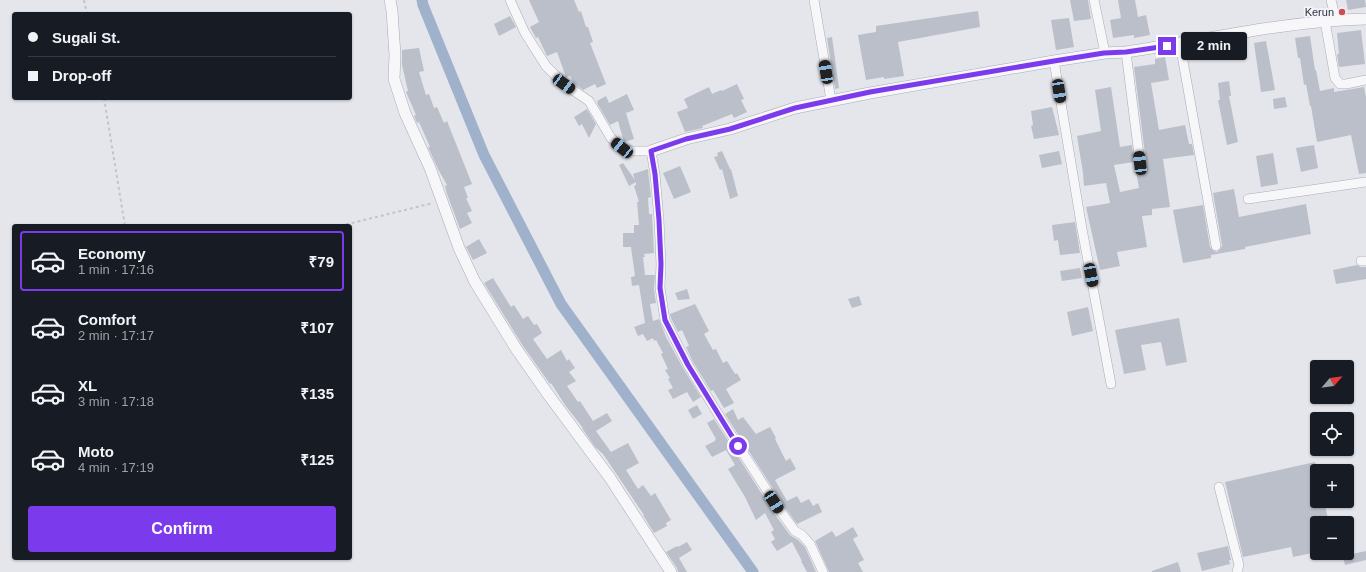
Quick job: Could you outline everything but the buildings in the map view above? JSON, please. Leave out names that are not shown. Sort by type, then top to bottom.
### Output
[{"type":"street","points":[[390,0],[395,55],[394,79],[405,113],[430,168],[462,255],[475,282],[499,321],[550,397],[610,478],[671,572]]},
{"type":"street","points":[[510,0],[525,33],[546,66],[564,84],[588,101],[611,138],[622,148],[631,151],[651,151],[686,139],[730,129],[795,108],[870,92],[1104,53],[1126,52],[1180,44],[1261,29],[1331,21],[1366,19]]},
{"type":"street","points":[[814,0],[831,100]]},
{"type":"street","points":[[1094,0],[1104,53]]},
{"type":"street","points":[[1331,0],[1335,78],[1340,84],[1366,80]]},
{"type":"street","points":[[1180,44],[1216,246]]},
{"type":"street","points":[[1126,52],[1140,163]]},
{"type":"street","points":[[1054,61],[1082,229],[1111,384]]},
{"type":"street","points":[[651,151],[655,174],[659,220],[661,264],[660,288],[665,320],[688,365],[719,416],[781,512],[795,531],[802,535],[810,544],[823,572]]},
{"type":"street","points":[[1248,199],[1366,182]]},
{"type":"street","points":[[1219,487],[1239,565],[1237,572]]},
{"type":"path","points":[[84,0],[87,12]]},
{"type":"path","points":[[104,100],[125,224]]},
{"type":"path","points":[[348,224],[442,201]]},
{"type":"waterway","points":[[422,0],[484,155],[561,304],[753,572]]},
{"type":"place","name":"Kerun","points":[[1342,12]]},
{"type":"route","points":[[738,446],[688,365],[665,320],[660,288],[661,264],[659,220],[655,174],[651,151],[686,139],[730,129],[795,108],[870,92],[1104,53],[1126,52],[1167,46]]}]
